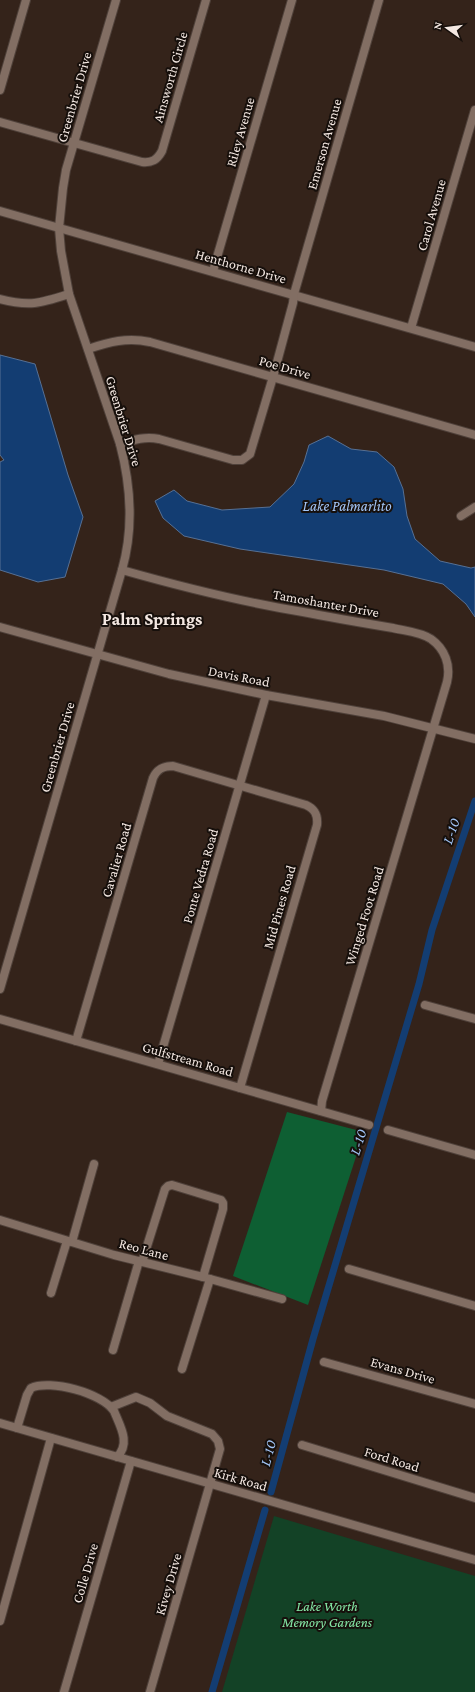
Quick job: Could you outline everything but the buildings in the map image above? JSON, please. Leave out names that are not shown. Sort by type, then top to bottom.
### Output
[{"type":"street","points":[[0,90],[26,0]]},
{"type":"street","name":"Greenbrier Drive","points":[[0,989],[127,551],[130,514],[128,481],[120,444],[69,294],[64,270],[60,228],[63,188],[74,143],[116,0]]},
{"type":"street","name":"Ainsworth Circle","points":[[74,143],[142,162],[152,162],[156,159],[162,151],[206,0]]},
{"type":"street","name":"Riley Avenue","points":[[213,272],[292,0]]},
{"type":"street","name":"Emerson Avenue","points":[[120,444],[139,438],[154,438],[232,460],[242,460],[250,454],[274,377],[294,294],[379,0]]},
{"type":"street","name":"Carol Avenue","points":[[411,328],[475,110]]},
{"type":"street","points":[[0,122],[74,143]]},
{"type":"street","name":"Henthorne Drive","points":[[0,210],[475,346]]},
{"type":"street","points":[[0,299],[15,303],[34,304],[69,294]]},
{"type":"street","name":"Poe Drive","points":[[88,349],[118,340],[139,340],[475,435]]},
{"type":"street","points":[[461,516],[475,507]]},
{"type":"street","name":"Tamoshanter Drive","points":[[122,570],[209,594],[370,624],[428,637],[442,649],[448,668],[447,682],[433,728]]},
{"type":"street","name":"Davis Road","points":[[0,626],[169,674],[266,695],[339,707],[475,739]]},
{"type":"street","name":"Ponte Vedra Road","points":[[158,1064],[266,695]]},
{"type":"street","name":"Winged Foot Road","points":[[321,1111],[324,1093],[433,728]]},
{"type":"street","name":"Cavalier Road","points":[[76,1041],[156,773],[163,767],[173,766],[240,786]]},
{"type":"street","name":"Mid Pines Road","points":[[240,786],[306,805],[314,811],[317,820],[240,1088]]},
{"type":"street","points":[[425,1005],[475,1019]]},
{"type":"street","name":"Gulfstream Road","points":[[0,1019],[369,1125]]},
{"type":"street","points":[[388,1130],[475,1155]]},
{"type":"street","points":[[51,1293],[94,1164]]},
{"type":"street","points":[[112,1350],[165,1189],[172,1185],[221,1200],[223,1202],[223,1209],[182,1369]]},
{"type":"street","name":"Reo Lane","points":[[0,1220],[69,1242],[282,1299]]},
{"type":"street","points":[[349,1269],[475,1306]]},
{"type":"street","name":"Evans Drive","points":[[324,1362],[475,1404]]},
{"type":"street","points":[[17,1428],[29,1390],[31,1388],[42,1384],[54,1385],[86,1393],[98,1397],[111,1407],[124,1440],[123,1449],[117,1457]]},
{"type":"street","name":"Kivey Drive","points":[[111,1407],[136,1397],[150,1403],[167,1416],[212,1434],[218,1441],[220,1450],[150,1692]]},
{"type":"street","name":"Kirk Road","points":[[0,1423],[475,1560]]},
{"type":"street","points":[[0,1621],[51,1438]]},
{"type":"street","name":"Ford Road","points":[[302,1445],[475,1498]]},
{"type":"street","name":"Colle Drive","points":[[64,1692],[131,1461]]},
{"type":"green space","points":[[287,1112],[364,1132],[308,1305],[233,1276]]},
{"type":"green space","name":"Lake Worth Memory Gardens","points":[[274,1516],[475,1576],[475,1692],[222,1692]]},
{"type":"water","points":[[0,355],[35,364],[68,475],[83,517],[65,577],[38,582],[0,570],[0,462],[4,460],[0,455]]},
{"type":"water","name":"Lake Palmarlito","points":[[328,436],[351,449],[377,452],[394,467],[403,489],[407,516],[415,539],[440,561],[471,568],[475,567],[475,617],[466,604],[443,584],[384,570],[240,549],[184,536],[163,518],[155,501],[174,490],[187,501],[222,510],[270,507],[294,484],[304,462],[309,445]]},
{"type":"waterway","name":"L-10","points":[[271,1492],[313,1339],[419,984],[432,930],[475,801]]},
{"type":"waterway","name":"L-10","points":[[212,1692],[265,1510]]},
{"type":"district","name":"Palm Springs","points":[[152,619]]}]
